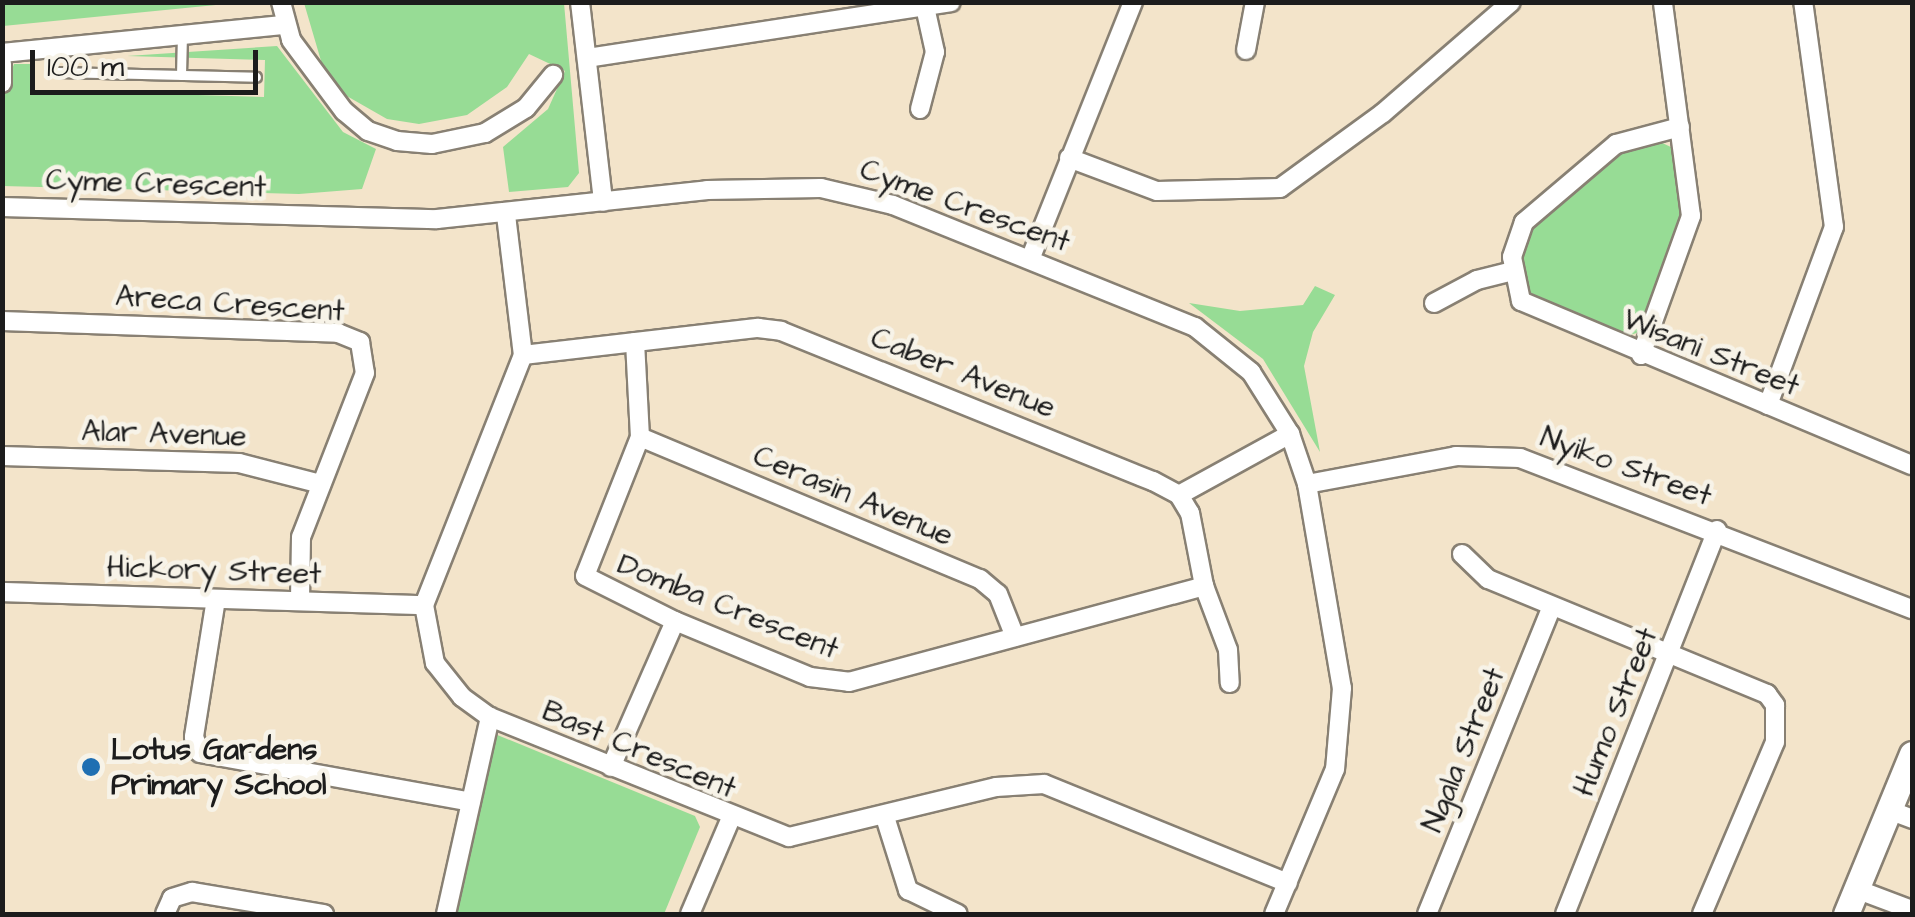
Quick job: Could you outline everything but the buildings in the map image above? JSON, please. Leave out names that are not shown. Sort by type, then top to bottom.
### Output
[{"type":"street","points":[[281,2],[283,25],[344,111],[368,131],[397,141],[432,144],[486,133],[526,108],[553,74]]},
{"type":"street","points":[[580,2],[603,202]]},
{"type":"street","points":[[587,58],[951,2]]},
{"type":"street","points":[[1031,257],[1133,2]]},
{"type":"street","points":[[1246,50],[1255,2]]},
{"type":"street","points":[[1069,158],[1156,191],[1280,188],[1367,126],[1511,2]]},
{"type":"street","points":[[1641,355],[1690,216],[1663,2]]},
{"type":"street","points":[[1768,405],[1834,227],[1803,2]]},
{"type":"street","points":[[920,109],[936,52],[924,7]]},
{"type":"street","points":[[2,53],[283,25]]},
{"type":"street","points":[[2,64],[2,83]]},
{"type":"street","points":[[1434,303],[1477,280],[1512,271],[1513,243],[1524,222],[1602,153],[1627,138],[1680,127]]},
{"type":"street","name":"Cyme Crescent","points":[[2,206],[397,220],[506,215],[760,186],[821,188],[892,205],[1031,257],[1195,327],[1251,372],[1290,434],[1308,484],[1344,712],[1334,768],[1274,914]]},
{"type":"street","points":[[424,605],[523,355],[506,215]]},
{"type":"street","name":"Wisani Street","points":[[1512,271],[1528,309],[1912,465]]},
{"type":"street","name":"Areca Crescent","points":[[2,321],[349,335],[365,351],[366,373],[301,537],[300,600]]},
{"type":"street","name":"Caber Avenue","points":[[523,355],[758,328],[795,334],[1179,495]]},
{"type":"street","name":"Domba Crescent","points":[[635,342],[640,437],[585,576],[675,621],[836,682],[1204,586]]},
{"type":"street","points":[[1230,683],[1218,611],[1204,586],[1190,513],[1179,495],[1290,434]]},
{"type":"street","name":"Cerasin Avenue","points":[[640,437],[980,579],[998,594],[1015,638]]},
{"type":"street","name":"Alar Avenue","points":[[2,456],[239,463],[321,484]]},
{"type":"street","name":"Nyiko Street","points":[[1308,484],[1456,456],[1520,458],[1717,530],[1912,609]]},
{"type":"street","name":"Humo Street","points":[[1566,914],[1717,530]]},
{"type":"street","points":[[1462,554],[1488,579],[1767,694],[1778,716],[1775,742],[1702,914]]},
{"type":"street","name":"Hickory Street","points":[[2,592],[424,605]]},
{"type":"street","points":[[216,599],[194,737],[200,753],[472,802]]},
{"type":"street","name":"Bast Crescent","points":[[424,605],[436,663],[462,697],[490,717],[731,818],[802,838],[996,787],[1044,784],[1288,883]]},
{"type":"street","name":"Ngala Street","points":[[1427,914],[1552,606]]},
{"type":"street","points":[[611,766],[675,621]]},
{"type":"street","points":[[446,914],[490,717]]},
{"type":"street","points":[[1846,914],[1856,889],[1901,814],[1912,754]]},
{"type":"street","points":[[884,817],[908,890],[958,914]]},
{"type":"street","points":[[690,914],[731,818]]},
{"type":"street","points":[[1856,889],[1912,910]]},
{"type":"street","points":[[165,914],[172,898],[192,892],[324,914]]},
{"type":"lane","points":[[181,76],[182,34]]},
{"type":"lane","points":[[58,72],[256,78]]},
{"type":"green space","points":[[3,2],[236,2],[236,3],[3,26]]},
{"type":"green space","points":[[304,3],[564,3],[579,173],[568,187],[509,192],[503,147],[548,109],[565,71],[529,54],[507,87],[467,115],[419,124],[387,119],[345,95],[324,71]]},
{"type":"green space","points":[[277,46],[343,132],[376,149],[362,189],[299,194],[3,186],[3,94],[14,64],[33,64],[32,90],[264,97],[265,60],[127,56]]},
{"type":"green space","points":[[1656,140],[1675,149],[1679,159],[1683,225],[1643,331],[1617,339],[1528,293],[1518,261],[1524,232],[1621,151]]},
{"type":"green space","points":[[1315,286],[1335,295],[1313,332],[1304,366],[1320,452],[1263,359],[1189,303],[1240,311],[1303,305]]},
{"type":"green space","points":[[495,734],[695,816],[700,827],[664,914],[452,914]]},
{"type":"place","name":"Lotus Gardens Primary School","points":[[91,767]]}]
